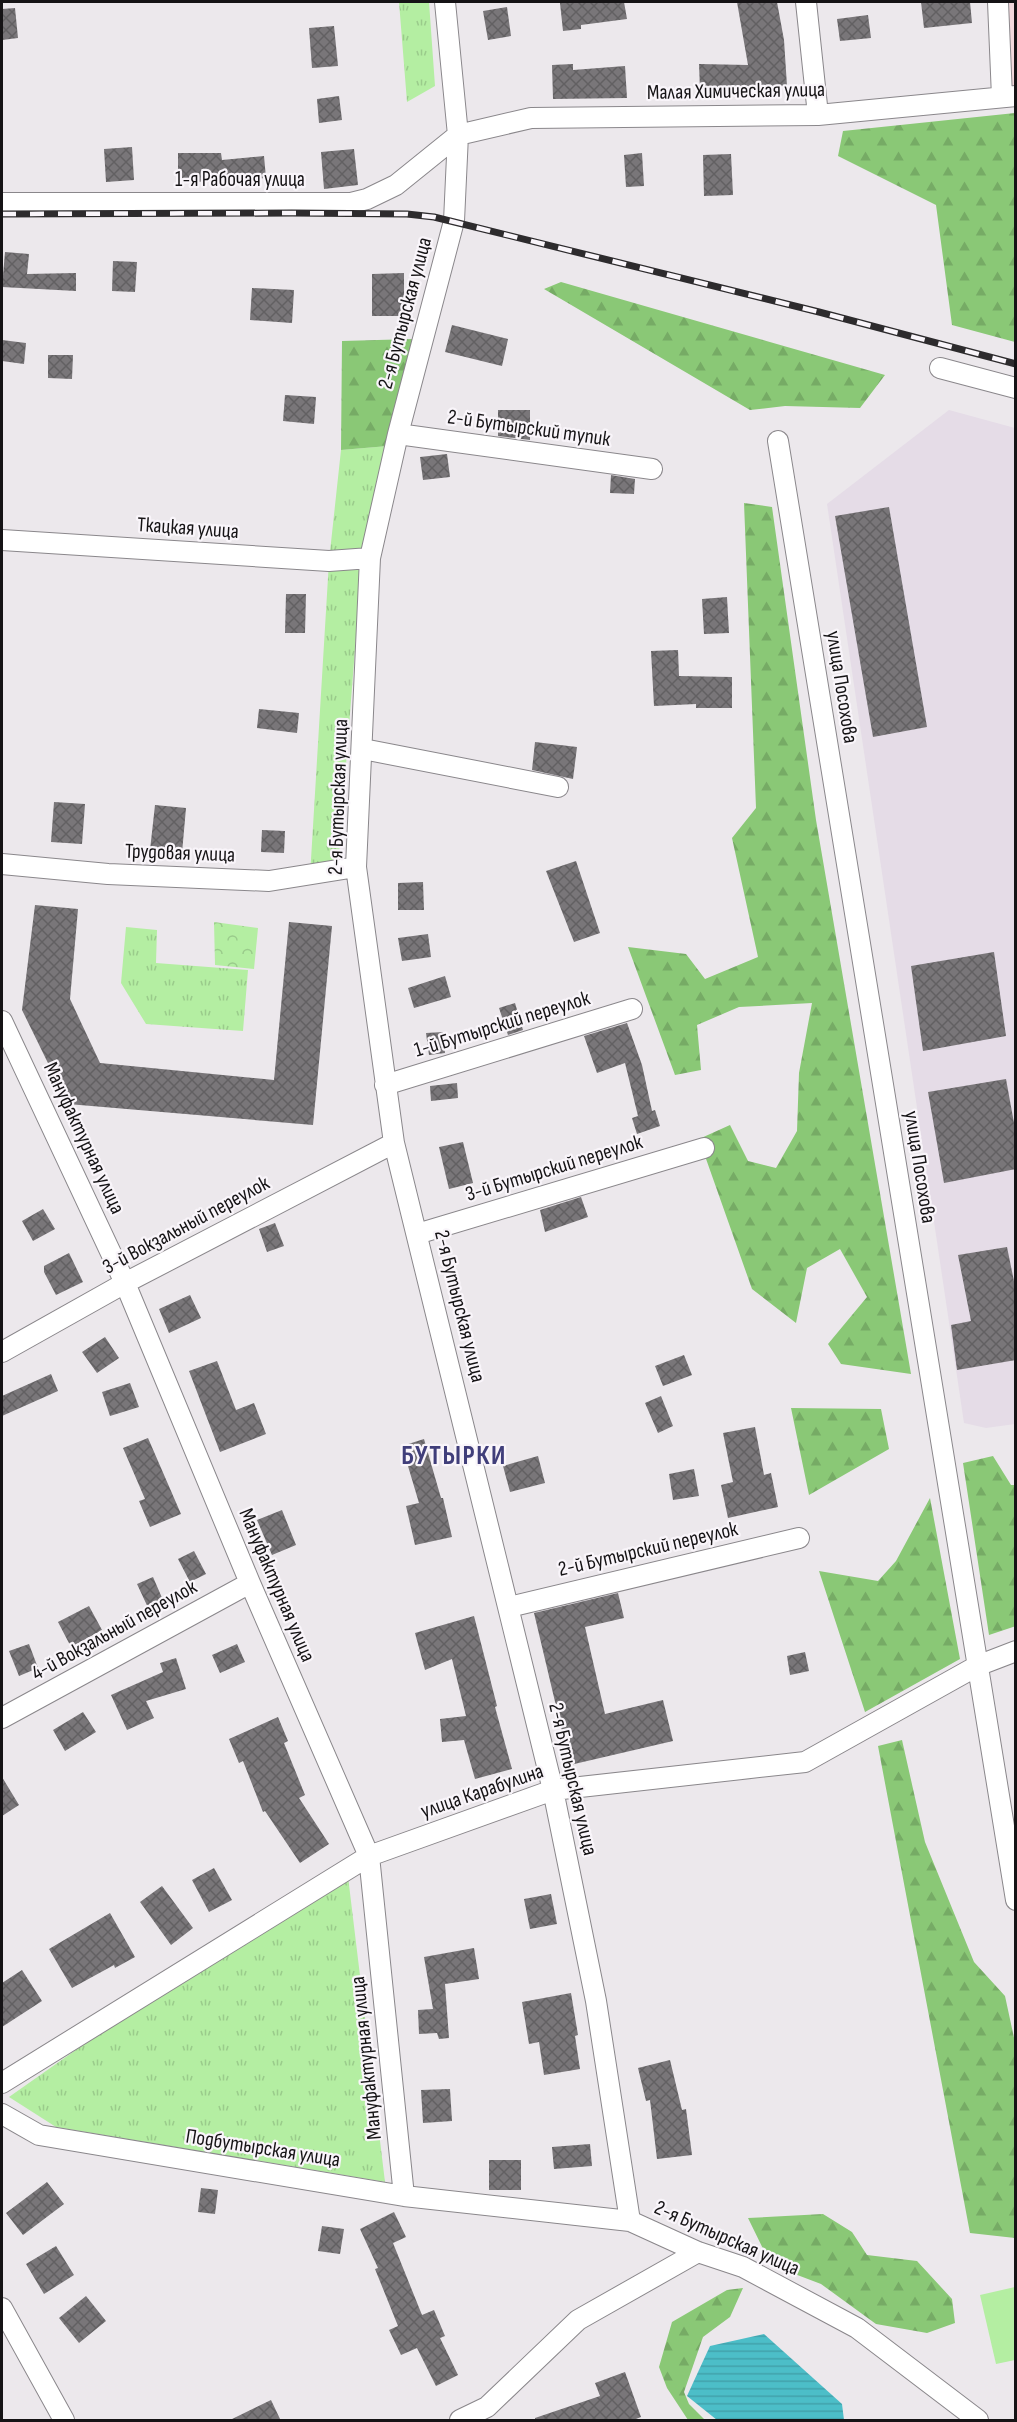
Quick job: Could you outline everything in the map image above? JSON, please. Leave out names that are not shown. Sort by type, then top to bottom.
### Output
[{"type":"street","name":"2-я Бутырская улица","points":[[445,2],[458,135],[452,229],[398,434],[370,558],[356,867],[394,1143],[553,1790],[596,2001],[630,2221],[699,2252],[743,2267],[857,2328],[958,2414],[978,2421]]},
{"type":"street","points":[[806,2],[818,115]]},
{"type":"street","points":[[998,2],[1009,96]]},
{"type":"street","name":"Малая Химическая улица","points":[[458,135],[531,118],[818,115],[1009,96]]},
{"type":"street","name":"1-я Рабочая улица","points":[[2,203],[351,203],[367,199],[396,185],[458,135]]},
{"type":"street","points":[[940,368],[1016,388]]},
{"type":"street","name":"2-й Бутырский тупик","points":[[398,434],[652,469]]},
{"type":"street","name":"улица Посохова","points":[[778,441],[1016,1900]]},
{"type":"street","name":"Ткацкая улица","points":[[2,540],[329,561],[370,558]]},
{"type":"street","points":[[363,749],[558,787]]},
{"type":"street","name":"Трудовая улица","points":[[2,864],[108,874],[269,881],[356,867]]},
{"type":"street","name":"1-й Бутырский переулок","points":[[385,1085],[632,1009]]},
{"type":"street","name":"Мануфактурная улица","points":[[2,1021],[125,1283],[250,1583],[369,1856],[404,2196]]},
{"type":"street","name":"3-й Вокзальный переулок","points":[[2,1352],[125,1283],[394,1143]]},
{"type":"street","name":"3-й Бутырский переулок","points":[[417,1234],[704,1148]]},
{"type":"street","name":"2-й Бутырский переулок","points":[[509,1607],[799,1538]]},
{"type":"street","name":"4-й Вокзальный переулок","points":[[2,1718],[250,1583]]},
{"type":"street","name":"улица Карабулина","points":[[2,2083],[369,1856],[553,1790],[805,1762],[977,1666],[1016,1651]]},
{"type":"street","name":"Подбутырская улица","points":[[2,2114],[39,2135],[404,2196],[630,2221]]},
{"type":"street","points":[[460,2421],[487,2407],[578,2320],[699,2252]]},
{"type":"street","points":[[2,2308],[64,2421]]},
{"type":"shaded area","points":[[998,2],[1015,2],[1015,96],[1002,97]]},
{"type":"shaded area","points":[[949,410],[1015,428],[1015,1424],[986,1428],[964,1423],[827,504]]},
{"type":"green space","points":[[399,2],[429,2],[435,86],[407,102]]},
{"type":"green space","points":[[1016,113],[1015,342],[952,325],[936,205],[838,156],[843,131]]},
{"type":"green space","points":[[561,282],[885,375],[860,408],[785,406],[750,410],[544,289]]},
{"type":"green space","points":[[413,339],[388,446],[341,450],[342,341]]},
{"type":"green space","points":[[388,446],[362,559],[338,868],[310,876],[329,561],[341,450]]},
{"type":"green space","points":[[744,503],[772,507],[816,820],[911,1374],[841,1364],[828,1344],[867,1297],[840,1249],[807,1268],[796,1323],[752,1289],[699,1139],[730,1125],[748,1161],[776,1168],[797,1131],[799,1073],[812,1003],[739,1007],[697,1025],[701,1070],[675,1075],[628,947],[686,954],[705,979],[758,957],[732,838],[756,808]]},
{"type":"green space","points":[[214,922],[258,928],[254,969],[215,965]]},
{"type":"green space","points":[[126,927],[157,930],[156,963],[248,970],[243,1031],[146,1024],[121,983]]},
{"type":"green space","points":[[791,1408],[881,1409],[889,1449],[809,1495]]},
{"type":"green space","points":[[993,1456],[1011,1485],[1015,1485],[1016,1626],[989,1635],[963,1463]]},
{"type":"green space","points":[[930,1498],[960,1659],[865,1712],[819,1571],[878,1581],[896,1561]]},
{"type":"green space","points":[[902,1740],[925,1842],[974,1962],[1005,1996],[1016,2047],[1015,2238],[970,2233],[878,1746]]},
{"type":"green space","points":[[346,1860],[385,2182],[56,2127],[9,2097]]},
{"type":"green space","points":[[823,2214],[852,2232],[867,2255],[917,2261],[952,2299],[955,2323],[927,2333],[876,2324],[821,2284],[771,2265],[748,2218]]},
{"type":"green space","points":[[1015,2287],[1015,2360],[996,2364],[980,2295]]},
{"type":"green space","points":[[743,2288],[730,2317],[703,2337],[684,2392],[689,2404],[705,2420],[688,2420],[667,2388],[659,2367],[672,2322],[727,2290]]},
{"type":"water","points":[[764,2334],[842,2404],[844,2420],[717,2420],[687,2396],[710,2346]]},
{"type":"building","points":[[624,2],[627,19],[581,25],[581,29],[563,31],[560,3]]},
{"type":"building","points":[[737,2],[777,2],[784,40],[787,86],[700,90],[699,64],[748,65]]},
{"type":"building","points":[[921,2],[970,2],[972,23],[924,28]]},
{"type":"building","points":[[507,7],[511,36],[488,40],[483,11]]},
{"type":"building","points":[[15,8],[18,38],[2,40],[2,9]]},
{"type":"building","points":[[868,15],[871,38],[840,41],[837,19]]},
{"type":"building","points":[[334,26],[338,66],[312,68],[309,28]]},
{"type":"building","points":[[573,64],[573,70],[625,66],[627,98],[553,99],[552,65]]},
{"type":"building","points":[[339,96],[342,120],[319,123],[317,99]]},
{"type":"building","points":[[132,147],[134,180],[106,182],[104,149]]},
{"type":"building","points":[[354,149],[358,185],[324,189],[321,152]]},
{"type":"building","points":[[178,153],[221,153],[222,160],[264,156],[266,178],[178,183]]},
{"type":"building","points":[[642,153],[644,186],[626,187],[624,155]]},
{"type":"building","points":[[731,154],[733,195],[704,196],[703,155]]},
{"type":"building","points":[[5,252],[29,254],[27,274],[76,273],[76,291],[2,287]]},
{"type":"building","points":[[113,261],[137,262],[135,292],[112,291]]},
{"type":"building","points":[[404,273],[404,316],[372,316],[372,274]]},
{"type":"building","points":[[252,288],[294,290],[292,323],[250,320]]},
{"type":"building","points":[[452,325],[508,339],[502,366],[445,352]]},
{"type":"building","points":[[2,340],[26,343],[24,364],[2,361]]},
{"type":"building","points":[[48,355],[73,355],[72,379],[48,378]]},
{"type":"building","points":[[285,395],[316,397],[314,424],[283,421]]},
{"type":"building","points":[[498,410],[530,410],[530,440],[498,436]]},
{"type":"building","points":[[447,454],[450,477],[423,480],[420,457]]},
{"type":"building","points":[[611,475],[635,479],[634,494],[610,493]]},
{"type":"building","points":[[889,507],[927,727],[873,737],[835,516]]},
{"type":"building","points":[[286,594],[306,594],[305,633],[285,633]]},
{"type":"building","points":[[727,597],[729,633],[704,634],[702,599]]},
{"type":"building","points":[[678,650],[679,676],[732,677],[732,708],[696,708],[696,704],[654,706],[651,651]]},
{"type":"building","points":[[259,709],[299,713],[297,733],[257,728]]},
{"type":"building","points":[[535,742],[577,747],[573,779],[532,770]]},
{"type":"building","points":[[54,802],[85,804],[82,844],[51,842]]},
{"type":"building","points":[[155,805],[186,808],[182,853],[150,850]]},
{"type":"building","points":[[262,830],[285,831],[284,853],[261,852]]},
{"type":"building","points":[[576,861],[600,933],[574,942],[546,871]]},
{"type":"building","points":[[423,882],[424,910],[398,910],[398,883]]},
{"type":"building","points":[[35,905],[78,909],[70,999],[100,1063],[274,1080],[289,922],[332,926],[313,1125],[68,1104],[22,1010]]},
{"type":"building","points":[[428,934],[431,957],[402,961],[398,938]]},
{"type":"building","points":[[994,952],[1006,1036],[923,1051],[911,966]]},
{"type":"building","points":[[445,976],[451,997],[414,1008],[408,988]]},
{"type":"building","points":[[515,1003],[523,1030],[508,1035],[499,1008]]},
{"type":"building","points":[[627,1023],[642,1065],[652,1111],[655,1110],[660,1126],[637,1134],[632,1118],[638,1116],[625,1063],[597,1073],[584,1036]]},
{"type":"building","points":[[443,1032],[445,1053],[429,1055],[426,1033]]},
{"type":"building","points":[[1006,1079],[1016,1134],[1016,1169],[944,1183],[928,1092]]},
{"type":"building","points":[[457,1083],[458,1098],[431,1101],[430,1086]]},
{"type":"building","points":[[463,1142],[473,1183],[449,1189],[439,1147]]},
{"type":"building","points":[[581,1197],[588,1217],[545,1232],[540,1210]]},
{"type":"building","points":[[43,1209],[55,1229],[33,1241],[22,1221]]},
{"type":"building","points":[[275,1223],[284,1246],[267,1252],[259,1229]]},
{"type":"building","points":[[1007,1247],[1016,1291],[1016,1360],[957,1370],[951,1325],[971,1321],[958,1255]]},
{"type":"building","points":[[69,1253],[83,1282],[56,1295],[44,1272],[44,1266]]},
{"type":"building","points":[[190,1295],[201,1318],[169,1333],[159,1309]]},
{"type":"building","points":[[105,1337],[119,1358],[97,1373],[82,1352]]},
{"type":"building","points":[[684,1355],[692,1375],[663,1386],[655,1366]]},
{"type":"building","points":[[217,1361],[236,1410],[254,1403],[266,1434],[220,1452],[189,1371]]},
{"type":"building","points":[[51,1374],[58,1391],[2,1416],[2,1396]]},
{"type":"building","points":[[130,1383],[139,1407],[110,1416],[102,1392]]},
{"type":"building","points":[[661,1396],[673,1426],[658,1433],[645,1403]]},
{"type":"building","points":[[755,1427],[764,1475],[771,1473],[778,1507],[728,1518],[721,1485],[733,1482],[723,1433]]},
{"type":"building","points":[[148,1438],[181,1514],[150,1527],[139,1501],[145,1499],[123,1448]]},
{"type":"building","points":[[424,1439],[441,1498],[443,1498],[452,1537],[415,1545],[406,1506],[419,1503],[402,1446]]},
{"type":"building","points":[[538,1456],[545,1483],[510,1492],[503,1466]]},
{"type":"building","points":[[694,1469],[699,1496],[673,1500],[669,1474]]},
{"type":"building","points":[[282,1510],[296,1545],[272,1555],[257,1520]]},
{"type":"building","points":[[194,1551],[206,1574],[190,1582],[178,1559]]},
{"type":"building","points":[[153,1577],[166,1607],[151,1614],[137,1584]]},
{"type":"building","points":[[618,1593],[624,1618],[585,1627],[605,1714],[663,1700],[673,1741],[570,1765],[534,1613]]},
{"type":"building","points":[[89,1606],[102,1630],[71,1647],[58,1622]]},
{"type":"building","points":[[474,1616],[512,1769],[475,1779],[464,1740],[442,1742],[440,1719],[466,1716],[452,1659],[425,1670],[415,1633]]},
{"type":"building","points":[[29,1644],[38,1668],[19,1676],[9,1651]]},
{"type":"building","points":[[237,1644],[245,1662],[220,1673],[212,1655]]},
{"type":"building","points":[[805,1652],[809,1671],[790,1675],[787,1656]]},
{"type":"building","points":[[176,1658],[186,1689],[146,1701],[154,1718],[127,1730],[111,1695],[163,1672],[160,1663]]},
{"type":"building","points":[[83,1712],[96,1732],[65,1751],[53,1730]]},
{"type":"building","points":[[278,1717],[288,1741],[284,1743],[305,1795],[299,1798],[329,1844],[300,1863],[265,1811],[263,1812],[243,1761],[239,1763],[229,1739]]},
{"type":"building","points":[[2,1777],[19,1805],[2,1816]]},
{"type":"building","points":[[214,1868],[232,1900],[209,1912],[192,1880]]},
{"type":"building","points":[[162,1886],[193,1928],[171,1945],[140,1902]]},
{"type":"building","points":[[551,1894],[557,1924],[530,1929],[524,1899]]},
{"type":"building","points":[[110,1913],[135,1957],[115,1968],[114,1965],[72,1988],[49,1949]]},
{"type":"building","points":[[474,1948],[479,1979],[445,1984],[449,2038],[439,2039],[437,2033],[419,2034],[418,2010],[433,2009],[424,1957]]},
{"type":"building","points":[[22,1970],[42,2001],[2,2027],[2,1983]]},
{"type":"building","points":[[571,1993],[578,2035],[575,2036],[580,2069],[544,2075],[539,2042],[529,2044],[522,2002]]},
{"type":"building","points":[[670,2060],[682,2110],[686,2109],[692,2155],[657,2159],[650,2100],[646,2101],[638,2068]]},
{"type":"building","points":[[450,2089],[452,2121],[423,2123],[421,2090]]},
{"type":"building","points":[[590,2144],[592,2166],[554,2169],[552,2147]]},
{"type":"building","points":[[489,2160],[521,2160],[521,2190],[489,2190]]},
{"type":"building","points":[[47,2182],[64,2204],[23,2235],[6,2213]]},
{"type":"building","points":[[201,2188],[218,2190],[215,2214],[198,2212]]},
{"type":"building","points":[[394,2212],[406,2237],[393,2243],[422,2315],[434,2310],[445,2336],[440,2338],[458,2375],[436,2386],[417,2348],[401,2355],[389,2330],[398,2326],[375,2269],[378,2268],[360,2229]]},
{"type":"building","points":[[322,2226],[344,2229],[340,2254],[318,2251]]},
{"type":"building","points":[[56,2246],[74,2275],[44,2294],[26,2264]]},
{"type":"building","points":[[86,2296],[106,2321],[79,2343],[59,2318]]},
{"type":"building","points":[[625,2372],[641,2417],[631,2421],[535,2421],[535,2418],[600,2396],[595,2383]]},
{"type":"building","points":[[271,2400],[281,2421],[228,2421]]},
{"type":"railway","points":[[2,214],[292,213],[407,214],[434,217],[819,312],[1016,364]]},
{"type":"district","name":"БУТЫРКИ","points":[[454,1456]]}]
